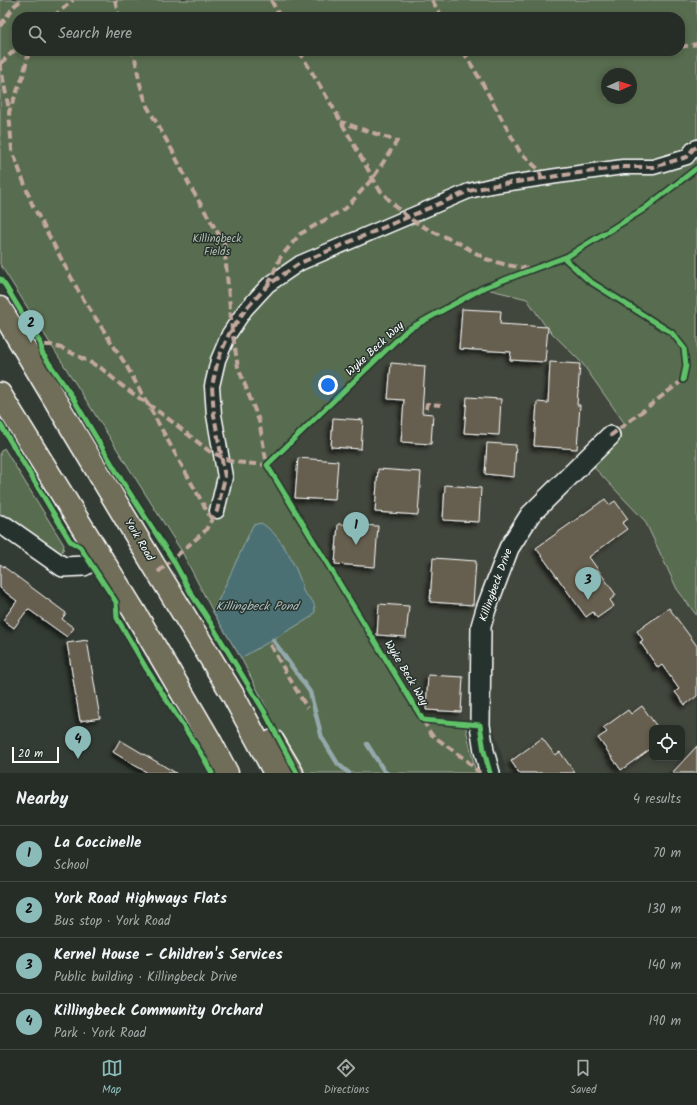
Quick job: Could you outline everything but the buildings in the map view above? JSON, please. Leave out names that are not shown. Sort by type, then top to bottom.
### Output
[{"type":"highway","name":"York Road","points":[[0,308],[223,678],[275,773]]},
{"type":"highway","points":[[0,394],[134,611],[227,773]]},
{"type":"highway","points":[[223,678],[262,723],[292,773]]},
{"type":"street","points":[[217,511],[225,477],[214,415],[212,386],[218,360],[230,334],[245,310],[268,285],[300,263],[469,191],[490,186],[623,167],[653,167],[687,157],[693,148],[697,147]]},
{"type":"street","name":"Killingbeck Drive","points":[[490,773],[484,751],[480,725],[481,626],[486,609],[509,548],[530,514],[610,436]]},
{"type":"street","points":[[0,525],[6,527],[63,567],[84,566],[99,555]]},
{"type":"shaded area","points":[[483,288],[527,299],[546,327],[582,363],[625,425],[610,436],[586,459],[645,521],[677,589],[697,616],[697,773],[507,773],[493,726],[423,720],[267,465],[407,330]]},
{"type":"green space","name":"Killingbeck Fields","points":[[0,0],[697,0],[697,616],[677,589],[645,521],[586,459],[625,424],[582,363],[546,327],[527,299],[483,288],[407,330],[267,465],[423,720],[465,724],[476,773],[300,773],[241,658],[213,612],[182,552],[0,264]]},
{"type":"green space","points":[[4,448],[64,545],[60,554],[0,514],[0,452]]},
{"type":"water","name":"Killingbeck Pond","points":[[261,523],[274,534],[286,549],[298,574],[303,591],[314,604],[315,612],[311,617],[303,622],[241,658],[213,612],[253,525]]},
{"type":"waterway","points":[[273,640],[310,692],[322,738],[338,764],[349,773]]},
{"type":"waterway","points":[[367,744],[384,771],[387,773]]},
{"type":"marked path","points":[[0,26],[15,5],[22,0]]},
{"type":"marked path","points":[[59,12],[73,0]]},
{"type":"marked path","points":[[115,0],[118,12]]},
{"type":"marked path","points":[[271,0],[277,12]]},
{"type":"marked path","points":[[432,0],[439,12]]},
{"type":"marked path","points":[[685,46],[697,44]]},
{"type":"marked path","points":[[0,64],[12,53]]},
{"type":"marked path","points":[[28,56],[23,76],[9,112],[12,150],[32,204],[80,294],[126,365],[212,520]]},
{"type":"marked path","points":[[45,345],[51,345],[64,349],[101,368],[121,385],[166,417],[209,451],[233,462],[267,465],[259,421],[238,367],[232,330],[224,243],[191,188],[172,150],[147,106],[140,84],[134,56]]},
{"type":"marked path","points":[[302,56],[379,189],[392,203],[410,219],[431,231],[457,242],[486,259],[530,269]]},
{"type":"marked path","points":[[466,56],[520,152],[538,169],[542,178]]},
{"type":"marked path","points":[[0,63],[9,110]]},
{"type":"marked path","points":[[268,285],[280,258],[300,234],[346,208],[373,178],[397,141],[341,122]]},
{"type":"marked path","points":[[158,572],[205,531],[217,511],[225,477],[214,415],[212,386],[218,360],[229,334],[245,310],[268,285],[300,263],[469,191],[490,186],[623,167],[653,167],[687,157],[693,149],[697,147]]},
{"type":"marked path","points":[[610,436],[683,380]]},
{"type":"marked path","points":[[426,409],[427,404],[441,405]]},
{"type":"marked path","points":[[270,645],[307,708]]},
{"type":"marked path","points":[[423,720],[431,734],[467,761],[480,773]]},
{"type":"cycle path","name":"Wyke Beck Way","points":[[490,773],[484,751],[480,725],[423,720],[267,465],[407,330],[483,288],[568,256],[644,209],[697,168]]},
{"type":"cycle path","points":[[564,258],[588,280],[672,333],[684,348],[686,366],[683,380]]},
{"type":"cycle path","points":[[0,279],[41,344],[42,353],[71,395],[122,481],[173,560],[192,595],[264,711],[297,773]]},
{"type":"cycle path","points":[[0,424],[70,541],[80,547],[116,602],[117,618],[146,668],[212,773]]},
{"type":"place","name":"York Road Highways Flats","points":[[31,343]]},
{"type":"place","name":"La Coccinelle","points":[[356,545]]},
{"type":"place","name":"Kernel House - Children's Services","points":[[588,600]]},
{"type":"place","name":"Killingbeck Community Orchard","points":[[78,759]]}]
